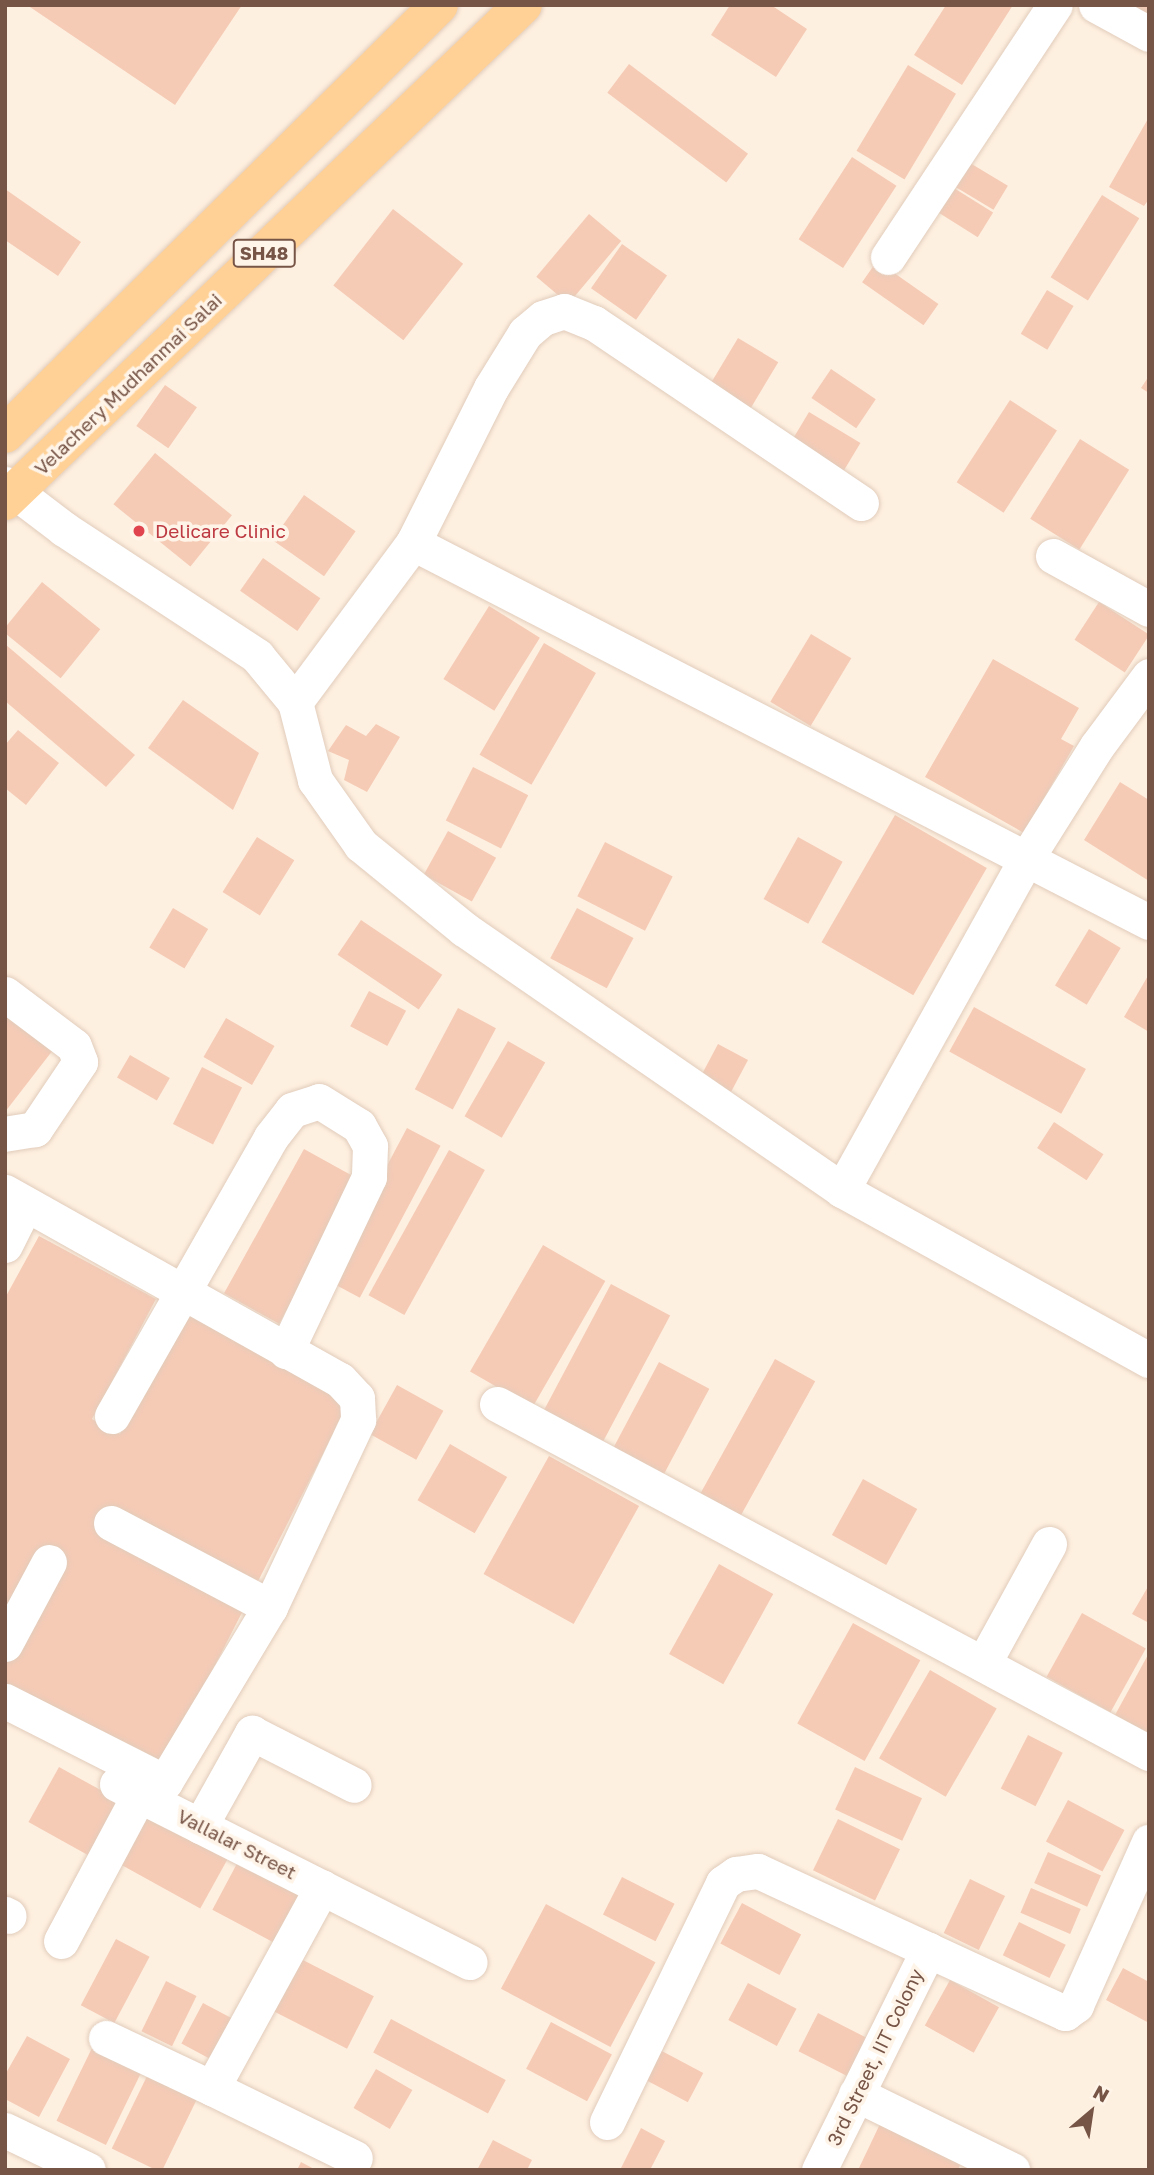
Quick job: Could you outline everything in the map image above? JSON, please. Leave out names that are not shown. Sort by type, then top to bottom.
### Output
[{"type":"main road","name":"SH48","points":[[5,434],[439,5]]},
{"type":"main road","name":"Velachery Mudhanmai Salai","points":[[8,492],[523,5]]},
{"type":"street","points":[[888,257],[1055,5]]},
{"type":"street","points":[[1096,5],[1149,34]]},
{"type":"street","points":[[295,702],[413,543],[491,388],[525,333],[543,318],[564,310],[594,323],[861,503]]},
{"type":"street","points":[[8,492],[257,656],[295,702],[315,780],[361,845],[464,929],[842,1190],[1149,1360]]},
{"type":"street","points":[[413,543],[1149,922]]},
{"type":"street","points":[[1053,556],[1149,609]]},
{"type":"street","points":[[842,1190],[1026,859],[1097,746],[1149,676]]},
{"type":"street","points":[[5,993],[74,1046],[80,1062],[35,1129],[5,1134]]},
{"type":"street","points":[[112,1416],[271,1137],[292,1110],[319,1101],[359,1126],[370,1146],[369,1177],[286,1351]]},
{"type":"street","points":[[5,1245],[15,1198],[181,1294],[340,1380],[356,1398],[358,1420],[270,1606],[165,1782],[5,1700]]},
{"type":"street","points":[[497,1404],[1149,1753]]},
{"type":"street","points":[[111,1523],[270,1606]]},
{"type":"street","points":[[983,1664],[1049,1544]]},
{"type":"street","points":[[5,1644],[49,1562]]},
{"type":"street","name":"Vallalar Street","points":[[5,1726],[470,1962]]},
{"type":"street","points":[[200,1826],[252,1733],[354,1785]]},
{"type":"street","points":[[61,1941],[139,1795]]},
{"type":"street","name":"3rd Street, IIT Colony","points":[[818,2170],[928,1950],[1065,2014],[1076,2005],[1149,1842]]},
{"type":"street","points":[[607,2122],[723,1883],[736,1874],[758,1871],[928,1950]]},
{"type":"street","points":[[212,2088],[322,1887]]},
{"type":"street","points":[[106,2038],[355,2158]]},
{"type":"street","points":[[856,2094],[1012,2170]]},
{"type":"street","points":[[5,2130],[46,2161],[88,2170]]},
{"type":"building","points":[[27,5],[242,5],[175,105]]},
{"type":"building","points":[[730,5],[771,5],[807,29],[776,77],[711,35]]},
{"type":"building","points":[[946,5],[1013,5],[962,85],[914,55]]},
{"type":"building","points":[[1127,5],[1149,5],[1149,19]]},
{"type":"building","points":[[629,64],[748,154],[726,182],[607,93]]},
{"type":"building","points":[[908,65],[956,94],[904,180],[856,151]]},
{"type":"building","points":[[1149,117],[1149,199],[1144,206],[1109,187]]},
{"type":"building","points":[[852,157],[896,186],[843,268],[799,239]]},
{"type":"building","points":[[965,160],[1008,186],[993,210],[951,184]]},
{"type":"building","points":[[949,185],[993,213],[978,237],[934,210]]},
{"type":"building","points":[[5,189],[81,242],[58,276],[5,240]]},
{"type":"building","points":[[1102,195],[1139,218],[1088,301],[1051,277]]},
{"type":"building","points":[[393,209],[463,264],[403,340],[333,285]]},
{"type":"building","points":[[589,214],[621,241],[568,304],[536,277]]},
{"type":"building","points":[[622,244],[667,276],[636,320],[591,288]]},
{"type":"building","points":[[877,261],[938,304],[924,325],[862,282]]},
{"type":"building","points":[[1047,290],[1074,306],[1047,350],[1021,334]]},
{"type":"building","points":[[738,338],[778,362],[747,414],[707,390]]},
{"type":"building","points":[[831,369],[876,399],[856,428],[811,398]]},
{"type":"building","points":[[1149,376],[1149,393],[1141,388]]},
{"type":"building","points":[[165,385],[197,407],[168,448],[136,426]]},
{"type":"building","points":[[1010,400],[1057,430],[1004,513],[957,482]]},
{"type":"building","points":[[809,412],[860,443],[839,478],[788,447]]},
{"type":"building","points":[[1080,439],[1129,470],[1079,549],[1030,519]]},
{"type":"building","points":[[155,453],[232,515],[190,567],[113,504]]},
{"type":"building","points":[[304,495],[356,531],[324,576],[272,540]]},
{"type":"building","points":[[263,558],[320,598],[297,631],[240,591]]},
{"type":"building","points":[[42,582],[100,629],[61,678],[5,633],[5,628]]},
{"type":"building","points":[[1099,602],[1149,634],[1125,672],[1074,640]]},
{"type":"building","points":[[489,606],[540,638],[494,711],[443,679]]},
{"type":"building","points":[[811,634],[851,658],[811,726],[770,702]]},
{"type":"building","points":[[544,643],[596,673],[531,785],[480,755]]},
{"type":"building","points":[[5,644],[135,755],[106,787],[5,701]]},
{"type":"building","points":[[993,659],[1079,708],[1061,739],[1074,746],[1024,833],[925,777]]},
{"type":"building","points":[[183,700],[259,753],[233,810],[148,748]]},
{"type":"building","points":[[376,724],[400,737],[367,792],[344,780],[349,760],[328,751],[346,725],[366,736]]},
{"type":"building","points":[[18,730],[59,763],[26,805],[5,788],[5,745]]},
{"type":"building","points":[[473,767],[528,795],[501,849],[446,820]]},
{"type":"building","points":[[1120,782],[1149,800],[1149,881],[1084,840]]},
{"type":"building","points":[[895,815],[987,868],[913,995],[822,942]]},
{"type":"building","points":[[448,831],[496,858],[472,901],[424,875]]},
{"type":"building","points":[[257,837],[294,860],[260,915],[223,892]]},
{"type":"building","points":[[798,837],[843,862],[808,924],[764,899]]},
{"type":"building","points":[[605,842],[673,877],[645,931],[577,896]]},
{"type":"building","points":[[173,908],[208,929],[184,969],[149,947]]},
{"type":"building","points":[[577,908],[634,938],[607,988],[550,958]]},
{"type":"building","points":[[361,920],[442,975],[419,1010],[338,955]]},
{"type":"building","points":[[1089,929],[1121,948],[1087,1005],[1055,986]]},
{"type":"building","points":[[1149,974],[1149,1032],[1124,1017]]},
{"type":"building","points":[[369,991],[406,1011],[387,1046],[350,1026]]},
{"type":"building","points":[[974,1007],[1086,1069],[1061,1114],[949,1052]]},
{"type":"building","points":[[458,1008],[496,1028],[453,1109],[415,1089]]},
{"type":"building","points":[[5,1015],[53,1050],[5,1112]]},
{"type":"building","points":[[226,1018],[274,1046],[252,1085],[204,1057]]},
{"type":"building","points":[[508,1041],[545,1062],[502,1138],[464,1116]]},
{"type":"building","points":[[718,1044],[748,1060],[731,1092],[701,1076]]},
{"type":"building","points":[[130,1055],[170,1078],[157,1101],[117,1078]]},
{"type":"building","points":[[202,1067],[242,1087],[213,1144],[173,1124]]},
{"type":"building","points":[[1054,1122],[1103,1154],[1087,1180],[1037,1148]]},
{"type":"building","points":[[407,1128],[441,1146],[360,1298],[326,1280]]},
{"type":"building","points":[[304,1149],[359,1180],[279,1324],[224,1293]]},
{"type":"building","points":[[449,1150],[485,1170],[404,1315],[369,1295]]},
{"type":"building","points":[[39,1236],[156,1299],[92,1419],[120,1434],[186,1310],[351,1399],[160,1773],[5,1687],[5,1663],[57,1565],[5,1623],[5,1298]]},
{"type":"building","points":[[543,1245],[605,1281],[532,1407],[470,1371]]},
{"type":"building","points":[[611,1284],[670,1315],[602,1444],[542,1413]]},
{"type":"building","points":[[775,1359],[815,1381],[739,1519],[699,1496]]},
{"type":"building","points":[[659,1362],[709,1389],[663,1475],[613,1449]]},
{"type":"building","points":[[397,1385],[443,1411],[416,1460],[370,1434]]},
{"type":"building","points":[[450,1444],[507,1477],[475,1533],[418,1500]]},
{"type":"building","points":[[549,1456],[639,1506],[574,1624],[484,1574]]},
{"type":"building","points":[[863,1479],[917,1509],[886,1565],[832,1535]]},
{"type":"building","points":[[719,1564],[773,1594],[723,1684],[669,1654]]},
{"type":"building","points":[[1149,1585],[1149,1623],[1132,1614]]},
{"type":"building","points":[[1082,1613],[1146,1648],[1110,1712],[1047,1677]]},
{"type":"building","points":[[853,1623],[920,1660],[865,1761],[797,1724]]},
{"type":"building","points":[[1149,1653],[1149,1733],[1115,1715]]},
{"type":"building","points":[[930,1670],[997,1708],[946,1797],[879,1758]]},
{"type":"building","points":[[1028,1735],[1063,1753],[1036,1806],[1001,1788]]},
{"type":"building","points":[[59,1767],[126,1804],[96,1859],[28,1822]]},
{"type":"building","points":[[855,1767],[922,1798],[902,1841],[835,1810]]},
{"type":"building","points":[[1068,1800],[1125,1830],[1102,1872],[1046,1841]]},
{"type":"building","points":[[148,1811],[229,1856],[200,1909],[119,1863]]},
{"type":"building","points":[[838,1819],[900,1849],[875,1900],[813,1870]]},
{"type":"building","points":[[1048,1852],[1101,1876],[1087,1907],[1034,1883]]},
{"type":"building","points":[[241,1856],[311,1893],[282,1947],[212,1910]]},
{"type":"building","points":[[622,1877],[675,1904],[656,1941],[603,1914]]},
{"type":"building","points":[[970,1879],[1005,1896],[979,1950],[944,1933]]},
{"type":"building","points":[[1031,1888],[1081,1909],[1070,1934],[1020,1913]]},
{"type":"building","points":[[742,1903],[801,1934],[780,1975],[720,1944]]},
{"type":"building","points":[[546,1904],[655,1962],[610,2047],[501,1989]]},
{"type":"building","points":[[1019,1922],[1066,1945],[1050,1978],[1003,1955]]},
{"type":"building","points":[[116,1939],[150,1957],[114,2023],[81,2005]]},
{"type":"building","points":[[299,1958],[374,1996],[347,2049],[272,2011]]},
{"type":"building","points":[[1123,1968],[1149,1982],[1149,2023],[1106,2000]]},
{"type":"building","points":[[950,1980],[999,2007],[974,2053],[925,2025]]},
{"type":"building","points":[[166,1981],[197,1996],[172,2046],[141,2031]]},
{"type":"building","points":[[748,1983],[797,2009],[777,2046],[728,2020]]},
{"type":"building","points":[[203,2003],[237,2021],[215,2061],[181,2044]]},
{"type":"building","points":[[818,2013],[867,2038],[847,2076],[798,2051]]},
{"type":"building","points":[[391,2019],[506,2080],[488,2114],[373,2053]]},
{"type":"building","points":[[551,2022],[612,2054],[587,2101],[526,2069]]},
{"type":"building","points":[[27,2036],[70,2059],[39,2117],[5,2099],[5,2075]]},
{"type":"building","points":[[92,2048],[141,2072],[106,2145],[56,2121]]},
{"type":"building","points":[[660,2050],[703,2073],[688,2102],[645,2079]]},
{"type":"building","points":[[376,2069],[412,2090],[390,2129],[354,2108]]},
{"type":"building","points":[[149,2072],[198,2096],[162,2170],[156,2170],[112,2148]]},
{"type":"building","points":[[880,2124],[961,2163],[958,2170],[858,2170]]},
{"type":"building","points":[[641,2128],[665,2141],[650,2170],[620,2170]]},
{"type":"building","points":[[493,2140],[532,2160],[527,2170],[477,2170]]},
{"type":"building","points":[[301,2162],[316,2170],[297,2170]]},
{"type":"place","name":"Delicare Clinic","points":[[139,531]]}]
